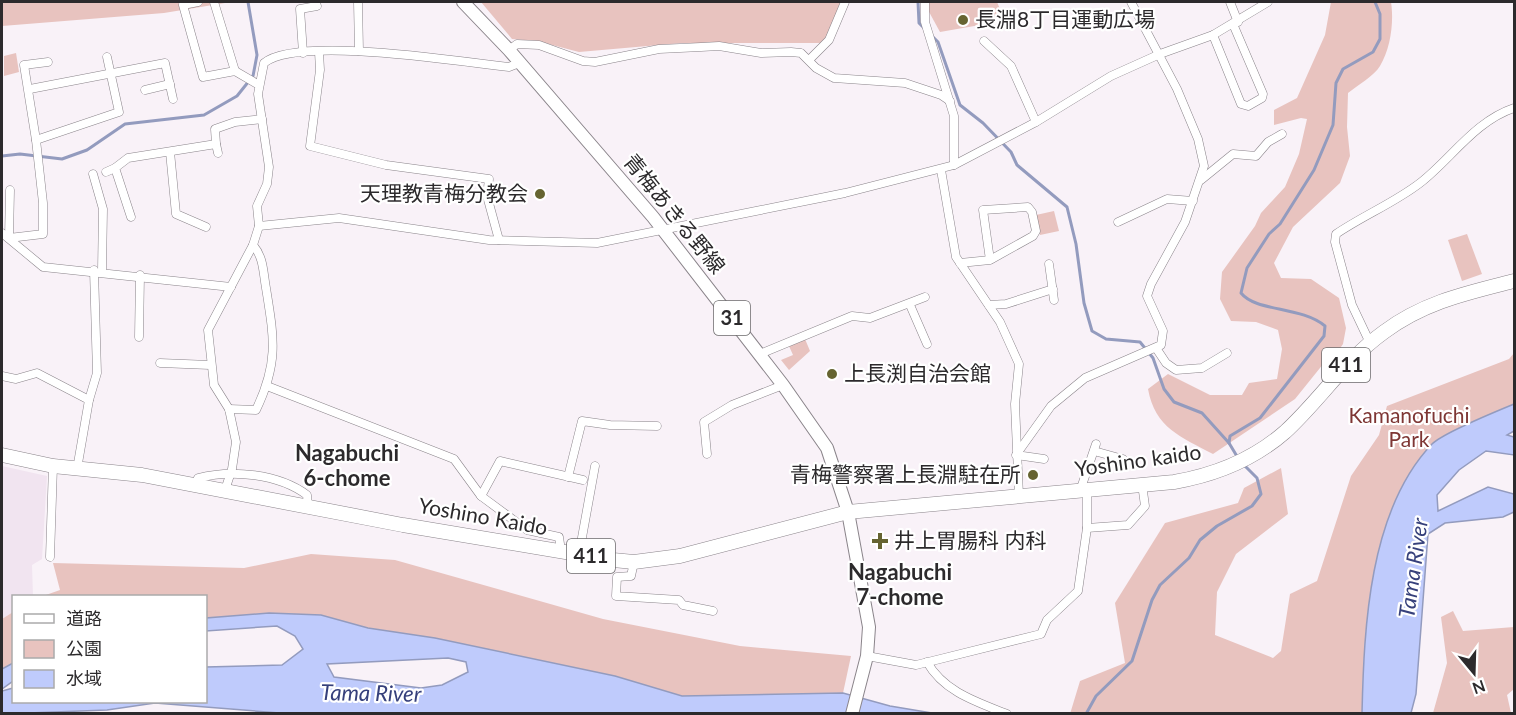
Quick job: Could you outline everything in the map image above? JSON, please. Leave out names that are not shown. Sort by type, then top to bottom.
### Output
[{"type":"highway","name":"Yoshino kaido","points":[[848,512],[1188,479],[1228,467],[1258,452],[1294,423],[1370,343],[1394,325],[1431,304],[1466,291],[1515,280]]},
{"type":"highway","name":"Yoshino Kaido","points":[[2,455],[53,466],[142,475],[308,507],[634,562],[680,556],[848,512]]},
{"type":"main road","name":"青梅あきる野線","points":[[463,2],[509,50],[662,230],[760,354],[827,448],[848,512],[868,608],[867,656],[852,714]]},
{"type":"street","points":[[198,2],[183,6],[202,77],[235,70]]},
{"type":"street","points":[[214,2],[235,70],[257,84]]},
{"type":"street","points":[[358,2],[358,51]]},
{"type":"street","points":[[810,59],[829,40],[845,2]]},
{"type":"street","points":[[926,2],[925,23],[954,116],[954,165]]},
{"type":"street","points":[[1016,454],[1051,406],[1068,392],[1104,368],[1161,345],[1163,331],[1148,296],[1149,290],[1185,222],[1204,165],[1202,152],[1160,54],[1131,2]]},
{"type":"street","points":[[1213,35],[1241,104],[1248,106],[1262,98],[1263,94],[1235,23],[1230,2]]},
{"type":"street","points":[[259,226],[339,218],[499,240],[597,243],[744,214],[941,170],[954,165],[1036,122],[1111,76],[1160,54],[1213,35],[1268,2]]},
{"type":"street","points":[[303,52],[300,9],[317,6]]},
{"type":"street","points":[[984,41],[1011,66],[1036,122]]},
{"type":"street","points":[[509,50],[517,44],[539,45],[583,61],[606,62],[659,49],[719,46],[750,52],[801,53],[810,59],[816,68],[834,78],[905,83],[941,95],[950,101]]},
{"type":"street","points":[[225,490],[228,475],[232,469],[236,442],[229,409],[216,391],[210,365],[208,330],[210,322],[253,245],[259,226],[257,206],[267,184],[269,167],[257,84],[264,63],[303,52],[358,51],[509,67],[519,63]]},
{"type":"street","points":[[319,52],[310,146],[386,165],[489,179],[488,196],[499,240]]},
{"type":"street","points":[[36,140],[119,112],[107,57]]},
{"type":"street","points":[[9,238],[43,234],[43,203],[36,160],[36,140],[30,89],[24,65],[48,62]]},
{"type":"street","points":[[30,89],[165,63],[172,99]]},
{"type":"street","points":[[145,90],[170,84]]},
{"type":"street","points":[[1370,343],[1352,305],[1335,242],[1336,234],[1405,194],[1442,164],[1477,130],[1515,108]]},
{"type":"street","points":[[218,153],[215,129],[236,122],[262,119]]},
{"type":"street","points":[[1199,181],[1233,154],[1256,156],[1268,142],[1282,134]]},
{"type":"street","points":[[106,172],[128,158],[216,144]]},
{"type":"street","points":[[170,152],[176,214],[206,227]]},
{"type":"street","points":[[115,168],[131,217]]},
{"type":"street","points":[[941,170],[956,257],[989,305],[1011,344],[1019,364],[1015,404],[1019,496]]},
{"type":"street","points":[[77,469],[89,400],[97,373],[98,271],[103,209],[93,174]]},
{"type":"street","points":[[9,238],[10,190]]},
{"type":"street","points":[[1118,222],[1167,199],[1192,201]]},
{"type":"street","points":[[129,207],[137,204]]},
{"type":"street","points":[[960,263],[990,260],[1033,236],[1036,231],[1032,212],[1028,207],[983,210],[990,260]]},
{"type":"street","points":[[2,233],[43,267],[140,275],[231,287]]},
{"type":"street","points":[[229,409],[255,410],[267,386],[273,348],[273,324],[260,254],[253,245]]},
{"type":"street","points":[[1048,264],[1054,300]]},
{"type":"street","points":[[139,337],[140,275]]},
{"type":"street","points":[[989,305],[1006,304],[1053,290]]},
{"type":"street","points":[[760,354],[852,316],[870,318],[910,305],[925,297]]},
{"type":"street","points":[[910,305],[927,344]]},
{"type":"street","points":[[1153,350],[1176,370],[1202,368],[1227,353]]},
{"type":"street","points":[[160,363],[210,365]]},
{"type":"street","points":[[2,376],[16,379],[38,373],[89,400]]},
{"type":"street","points":[[707,454],[704,422],[732,405],[783,385]]},
{"type":"street","points":[[267,386],[454,459],[481,496],[527,530],[559,537],[561,551]]},
{"type":"street","points":[[568,477],[582,421],[610,425],[657,426]]},
{"type":"street","points":[[867,656],[916,665],[1041,634],[1047,620],[1078,591],[1087,528],[1083,490],[1095,447],[1122,459]]},
{"type":"street","points":[[1016,454],[1044,459]]},
{"type":"street","points":[[481,496],[500,461],[583,480]]},
{"type":"street","points":[[50,557],[53,466]]},
{"type":"street","points":[[579,554],[595,466]]},
{"type":"street","points":[[195,485],[198,478],[228,475],[261,476],[285,482],[308,495],[308,507]]},
{"type":"street","points":[[1087,528],[1128,525],[1145,506],[1142,484]]},
{"type":"street","points":[[634,562],[631,576],[617,577],[616,596],[679,600],[682,605],[713,611]]},
{"type":"street","points":[[927,662],[940,680],[956,691],[1007,714]]},
{"type":"shaded area","points":[[2,466],[47,476],[42,559],[32,565],[33,595],[12,595],[12,613],[2,619]]},
{"type":"green space","points":[[2,2],[231,2],[164,13],[2,26]]},
{"type":"green space","points":[[481,2],[843,2],[823,43],[682,43],[579,52],[537,41],[512,39]]},
{"type":"green space","name":"長淵8丁目運動広場","points":[[928,2],[997,2],[1003,16],[980,25],[940,32],[928,10]]},
{"type":"green space","points":[[1331,2],[1391,2],[1392,26],[1389,43],[1384,59],[1377,70],[1348,93],[1347,127],[1350,156],[1340,183],[1293,227],[1274,263],[1281,278],[1311,279],[1339,298],[1346,328],[1343,344],[1334,357],[1324,363],[1295,399],[1213,454],[1180,436],[1163,422],[1151,402],[1148,389],[1168,374],[1210,395],[1242,395],[1249,383],[1277,379],[1282,349],[1278,330],[1256,322],[1231,321],[1220,299],[1222,272],[1255,226],[1261,213],[1285,187],[1299,154],[1307,119],[1301,118],[1274,125],[1274,110],[1297,98],[1325,35]]},
{"type":"green space","points":[[16,53],[19,72],[4,76],[4,56]]},
{"type":"green space","points":[[1054,211],[1059,231],[1040,235],[1036,215]]},
{"type":"green space","points":[[1467,234],[1482,274],[1462,281],[1448,240]]},
{"type":"green space","points":[[805,339],[810,351],[789,370],[781,360],[793,355],[789,346]]},
{"type":"green space","name":"Kamanofuchi Park","points":[[1514,353],[1514,404],[1438,439],[1411,471],[1395,502],[1383,535],[1368,607],[1362,713],[1070,714],[1080,681],[1125,663],[1115,603],[1165,523],[1238,503],[1244,488],[1281,468],[1288,514],[1236,554],[1217,592],[1215,635],[1273,658],[1281,651],[1290,594],[1317,581],[1351,476],[1379,435],[1387,406],[1509,359]]},
{"type":"green space","points":[[311,554],[395,560],[603,619],[740,646],[851,656],[843,693],[682,696],[615,676],[435,638],[368,628],[321,615],[269,613],[207,618],[207,595],[46,595],[60,590],[53,563],[244,568]]},
{"type":"green space","points":[[1453,611],[1463,631],[1514,627],[1514,689],[1507,695],[1511,713],[1433,713],[1447,663],[1441,617]]},
{"type":"green space","points":[[12,613],[12,664],[2,669],[2,619]]},
{"type":"water","name":"Tama River","points":[[1514,404],[1514,431],[1507,435],[1514,437],[1514,455],[1486,451],[1459,470],[1437,495],[1438,511],[1488,487],[1514,494],[1514,512],[1503,517],[1445,523],[1428,534],[1416,694],[1411,713],[1362,713],[1368,607],[1383,535],[1395,502],[1411,471],[1438,439]]},
{"type":"water","name":"Tama River","points":[[269,613],[321,615],[368,628],[435,638],[615,676],[682,696],[843,693],[890,706],[932,713],[292,714],[155,703],[207,703],[207,667],[282,665],[303,649],[295,636],[277,626],[207,631],[207,618]],"holes":[[[448,658],[466,662],[468,672],[442,685],[421,688],[334,677],[327,664]]]},
{"type":"water","points":[[12,664],[12,682],[2,689],[2,669]]},
{"type":"water","points":[[12,688],[12,703],[155,703],[107,710],[2,714],[2,691]]},
{"type":"waterway","points":[[2,156],[20,154],[62,159],[87,150],[125,124],[204,115],[237,96],[253,76],[257,55],[248,2]]},
{"type":"waterway","points":[[918,2],[919,23],[924,28]]},
{"type":"waterway","points":[[1238,458],[1229,443],[1230,436],[1260,418],[1324,336],[1325,326],[1315,320],[1257,303],[1241,293],[1247,268],[1269,234],[1280,224],[1314,170],[1333,125],[1336,83],[1343,69],[1373,52],[1380,39],[1380,14],[1375,2]]},
{"type":"waterway","points":[[933,37],[938,42],[960,105],[983,123],[1011,152],[1017,165],[1067,207],[1076,244],[1084,303],[1092,331],[1106,339],[1140,342],[1153,358],[1164,389],[1174,402],[1202,413],[1229,443]]},
{"type":"waterway","points":[[1086,714],[1096,696],[1132,661],[1152,600],[1160,585],[1189,558],[1200,540],[1217,526],[1252,506],[1261,494],[1257,478],[1244,465]]},
{"type":"place","name":"長淵8丁目運動広場","points":[[963,20]]},
{"type":"place","name":"天理教青梅分教会","points":[[540,194]]},
{"type":"place","name":"上長渕自治会館","points":[[832,374]]},
{"type":"place","name":"青梅警察署上長淵駐在所","points":[[1033,475]]},
{"type":"place","name":"井上胃腸科 内科","points":[[880,541]]},
{"type":"district","name":"Nagabuchi 6-chome","points":[[347,466]]},
{"type":"district","name":"Nagabuchi 7-chome","points":[[900,584]]}]
